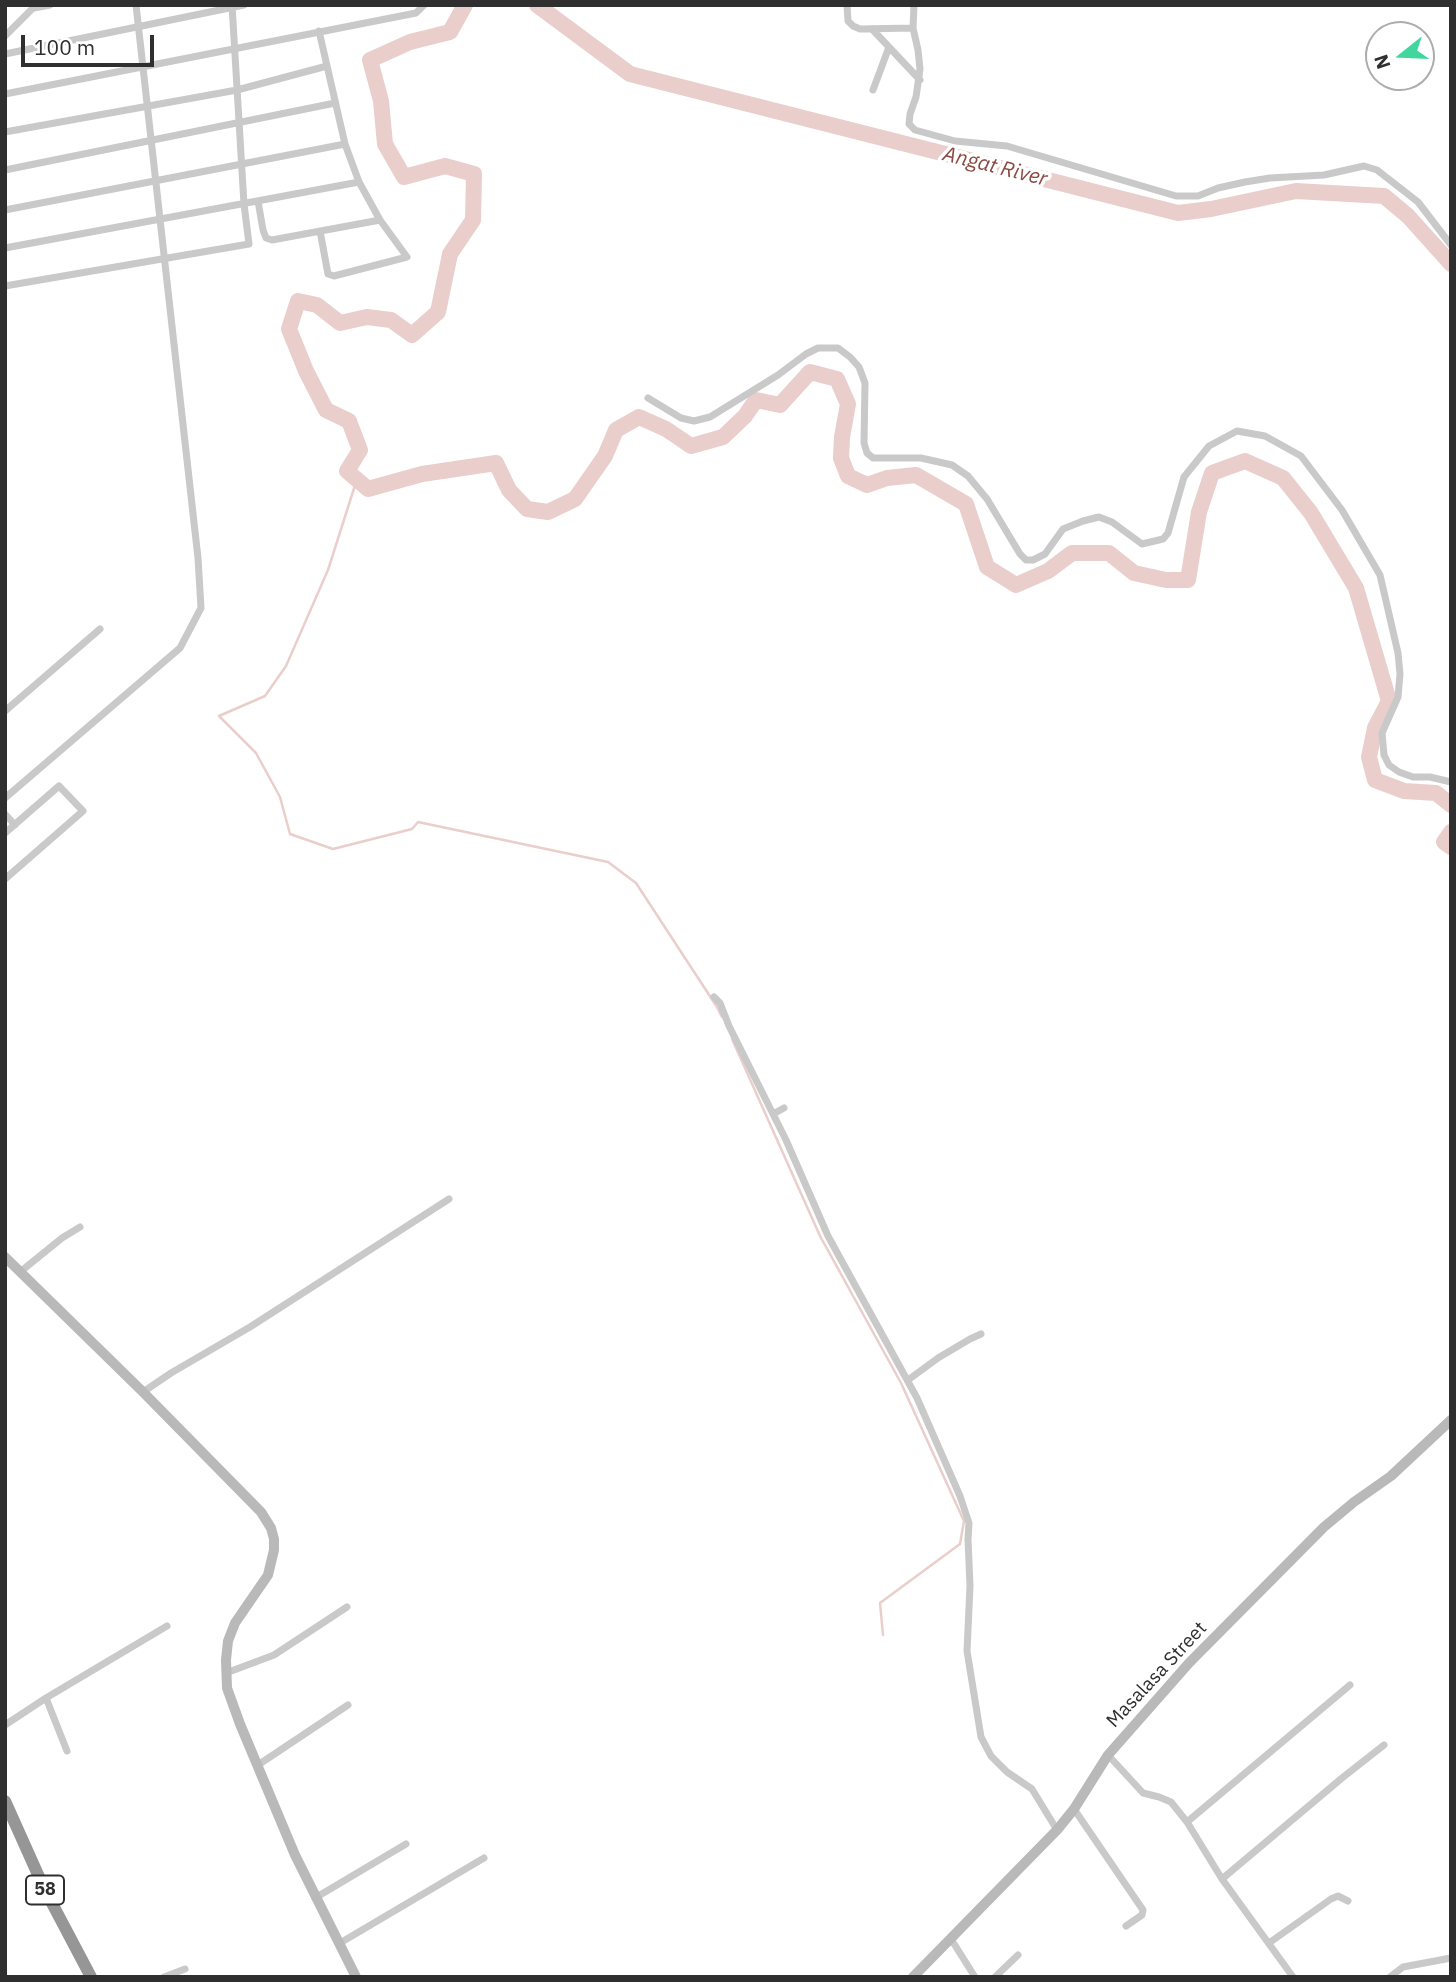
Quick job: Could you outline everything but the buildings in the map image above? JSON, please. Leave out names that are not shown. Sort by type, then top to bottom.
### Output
[{"type":"highway","name":"58","points":[[5,1801],[9,1821],[91,1977]]},
{"type":"street","points":[[5,36],[35,7],[50,5]]},
{"type":"street","points":[[5,798],[180,648],[201,608],[198,558],[136,5]]},
{"type":"street","points":[[5,54],[244,5]]},
{"type":"street","points":[[5,94],[415,13],[424,5]]},
{"type":"street","points":[[847,5],[848,21],[860,29],[913,28]]},
{"type":"street","points":[[914,5],[913,28],[920,80],[909,114],[909,124],[915,130],[955,141],[1007,146],[1175,196],[1198,196],[1245,182],[1324,175],[1364,166],[1377,170],[1418,202],[1451,246]]},
{"type":"street","points":[[5,286],[249,244],[244,204],[232,6]]},
{"type":"street","points":[[872,29],[920,80]]},
{"type":"street","points":[[319,32],[345,144],[359,182],[380,220],[407,257],[334,276],[328,274],[320,231]]},
{"type":"street","points":[[873,90],[889,47]]},
{"type":"street","points":[[5,132],[237,90],[327,66]]},
{"type":"street","points":[[5,170],[335,103]]},
{"type":"street","points":[[5,210],[345,144]]},
{"type":"street","points":[[5,248],[359,182]]},
{"type":"street","points":[[258,201],[263,230],[266,238],[272,240],[380,220]]},
{"type":"street","points":[[648,398],[681,418],[694,422],[710,417],[778,375],[806,354],[818,348],[838,348],[859,368],[865,383],[864,443],[867,453],[873,458],[921,458],[952,464],[968,476],[987,499],[1026,560],[1033,560],[1045,554],[1063,529],[1100,517],[1112,522],[1142,544],[1163,539],[1168,533],[1184,477],[1209,446],[1237,431],[1265,436],[1301,456],[1342,510],[1380,575],[1396,641],[1400,674],[1398,697],[1382,733],[1384,755],[1390,765],[1399,772],[1413,777],[1430,777],[1451,782]]},
{"type":"street","points":[[5,711],[100,629]]},
{"type":"street","points":[[5,833],[59,786],[83,811],[5,879]]},
{"type":"street","points":[[5,814],[15,825]]},
{"type":"street","points":[[714,997],[720,1003],[773,1114],[828,1236],[908,1380],[960,1496],[970,1523],[967,1651],[983,1742],[987,1752],[995,1760],[1032,1789],[1057,1830]]},
{"type":"street","points":[[773,1114],[784,1108]]},
{"type":"street","points":[[143,1392],[250,1327],[449,1199]]},
{"type":"street","points":[[20,1272],[80,1227]]},
{"type":"street","points":[[5,1257],[264,1515],[273,1534],[272,1564],[266,1579],[234,1622],[227,1646],[226,1674],[229,1695],[295,1855],[356,1977]]},
{"type":"street","points":[[908,1380],[938,1358],[981,1334]]},
{"type":"street","name":"Masalasa Street","points":[[913,1977],[1057,1830],[1074,1809],[1108,1755],[1189,1663],[1324,1527],[1391,1476],[1451,1420]]},
{"type":"street","points":[[226,1674],[274,1655],[347,1607]]},
{"type":"street","points":[[5,1725],[167,1626]]},
{"type":"street","points":[[1187,1822],[1350,1685]]},
{"type":"street","points":[[46,1698],[67,1751]]},
{"type":"street","points":[[258,1765],[348,1704]]},
{"type":"street","points":[[1222,1879],[1384,1745]]},
{"type":"street","points":[[1108,1755],[1143,1793],[1167,1799],[1187,1822],[1222,1879],[1293,1977]]},
{"type":"street","points":[[1074,1809],[1143,1910],[1142,1915],[1126,1926]]},
{"type":"street","points":[[315,1898],[406,1844]]},
{"type":"street","points":[[340,1943],[484,1858]]},
{"type":"street","points":[[1269,1943],[1331,1899],[1338,1896],[1349,1901]]},
{"type":"street","points":[[951,1939],[975,1977]]},
{"type":"street","points":[[995,1977],[1018,1955]]},
{"type":"street","points":[[1390,1977],[1403,1967],[1451,1958]]},
{"type":"street","points":[[164,1977],[185,1969]]},
{"type":"waterway","points":[[465,5],[450,32],[410,42],[370,60],[381,101],[385,144],[404,177],[445,166],[474,174],[473,220],[450,254],[438,312],[412,335],[391,320],[367,317],[340,323],[317,305],[298,301],[289,329],[326,410],[349,421],[360,450],[347,471],[368,489],[422,474],[496,463],[509,490],[527,509],[548,512],[575,499],[605,456],[616,430],[639,417],[666,429],[691,446],[723,437],[745,416],[756,400],[780,405],[810,372],[837,379],[848,404],[841,458],[848,476],[867,485],[887,478],[916,475],[966,504],[987,567],[1016,585],[1048,571],[1072,553],[1109,553],[1134,573],[1166,580],[1188,580],[1199,512],[1212,473],[1245,461],[1283,478],[1311,513],[1356,588],[1389,701],[1375,728],[1369,757],[1375,780],[1404,791],[1436,793],[1451,805]]},
{"type":"waterway","name":"Angat River","points":[[537,5],[630,74],[1178,213],[1211,209],[1296,191],[1384,196],[1408,216],[1451,264]]},
{"type":"waterway","points":[[357,479],[328,570],[286,666],[265,696],[219,716],[256,753],[280,797],[290,834],[333,849],[412,829],[418,822],[608,862],[636,883],[722,1017]]},
{"type":"waterway","points":[[1451,832],[1444,842],[1451,847]]},
{"type":"waterway","points":[[732,1039],[820,1236],[901,1383],[964,1521],[960,1544],[880,1603],[883,1635]]}]
